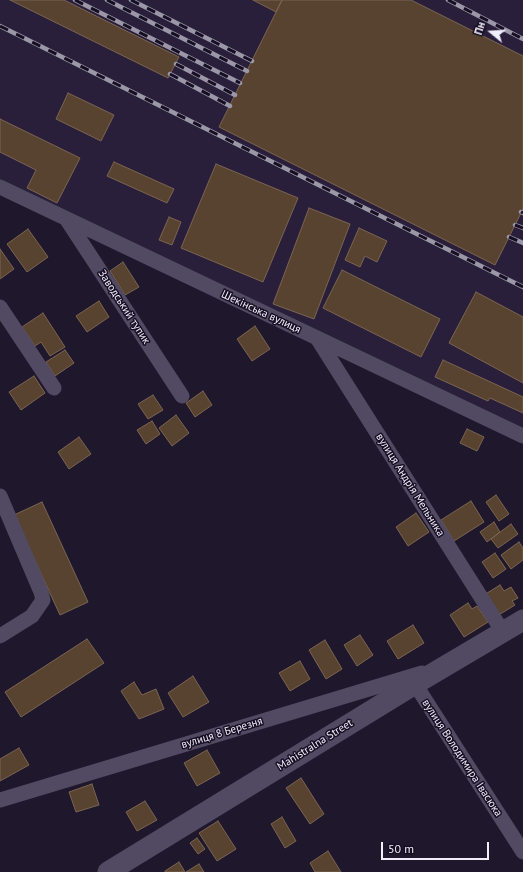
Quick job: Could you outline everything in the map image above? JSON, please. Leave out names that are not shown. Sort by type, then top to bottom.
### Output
[{"type":"main road","name":"Mahistralna Street","points":[[108,872],[415,684],[517,627]]},
{"type":"street","name":"Шекінська вулиця","points":[[0,187],[523,436]]},
{"type":"street","name":"Заводський тупик","points":[[67,219],[182,396]]},
{"type":"street","points":[[0,308],[54,388]]},
{"type":"street","name":"вулиця Андрія Мельника","points":[[317,338],[517,627]]},
{"type":"street","points":[[0,496],[41,592],[43,600],[32,616],[0,636]]},
{"type":"street","name":"вулиця 8 Березня","points":[[0,800],[444,667]]},
{"type":"street","name":"вулиця Володимира Івасюка","points":[[415,684],[523,852]]},
{"type":"shaded area","points":[[0,0],[523,0],[523,436],[0,187]]},
{"type":"building","points":[[10,0],[64,0],[179,57],[168,78]]},
{"type":"building","points":[[253,0],[282,0],[276,12]]},
{"type":"building","points":[[282,0],[411,0],[523,56],[523,209],[495,265],[219,127]]},
{"type":"building","points":[[68,93],[114,115],[101,141],[56,119]]},
{"type":"building","points":[[0,119],[80,158],[57,203],[27,188],[36,170],[0,152]]},
{"type":"building","points":[[114,162],[174,189],[167,203],[107,176]]},
{"type":"building","points":[[216,164],[298,198],[263,282],[181,248]]},
{"type":"building","points":[[309,208],[350,224],[314,319],[273,304]]},
{"type":"building","points":[[169,217],[181,222],[172,245],[159,240]]},
{"type":"building","points":[[359,228],[387,241],[377,262],[365,256],[360,267],[345,260]]},
{"type":"building","points":[[28,229],[48,257],[27,272],[7,244]]},
{"type":"building","points":[[0,249],[14,269],[0,279]]},
{"type":"building","points":[[123,262],[139,287],[125,295],[110,271]]},
{"type":"building","points":[[342,270],[440,319],[421,357],[323,308]]},
{"type":"building","points":[[476,292],[523,317],[523,383],[449,343]]},
{"type":"building","points":[[99,301],[109,317],[87,332],[76,316]]},
{"type":"building","points":[[43,313],[65,347],[50,356],[41,342],[35,346],[22,327]]},
{"type":"building","points":[[255,326],[270,349],[252,361],[237,339]]},
{"type":"building","points":[[65,350],[74,363],[55,376],[46,362]]},
{"type":"building","points":[[443,360],[523,397],[523,413],[490,398],[488,401],[435,377]]},
{"type":"building","points":[[34,376],[45,393],[21,410],[9,392]]},
{"type":"building","points":[[203,391],[212,405],[195,417],[186,403]]},
{"type":"building","points":[[153,395],[163,410],[148,419],[138,404]]},
{"type":"building","points":[[176,415],[189,433],[172,446],[159,428]]},
{"type":"building","points":[[152,421],[160,434],[146,444],[137,430]]},
{"type":"building","points":[[467,429],[484,437],[477,451],[460,443]]},
{"type":"building","points":[[79,437],[91,454],[69,469],[58,452]]},
{"type":"building","points":[[496,495],[509,514],[499,521],[486,502]]},
{"type":"building","points":[[471,501],[484,522],[454,541],[441,520]]},
{"type":"building","points":[[42,502],[88,602],[60,615],[14,515]]},
{"type":"building","points":[[416,513],[429,532],[408,546],[396,527]]},
{"type":"building","points":[[494,522],[500,532],[487,542],[480,532]]},
{"type":"building","points":[[511,524],[518,534],[498,548],[491,539]]},
{"type":"building","points":[[519,542],[523,548],[523,560],[511,569],[501,555]]},
{"type":"building","points":[[495,553],[506,569],[493,578],[482,562]]},
{"type":"building","points":[[500,585],[504,591],[511,587],[518,598],[512,601],[515,605],[497,616],[484,595]]},
{"type":"building","points":[[468,603],[472,609],[477,606],[488,622],[464,637],[450,615]]},
{"type":"building","points":[[413,625],[424,643],[398,659],[387,641]]},
{"type":"building","points":[[360,635],[373,655],[357,666],[344,645]]},
{"type":"building","points":[[87,639],[104,663],[21,717],[5,692]]},
{"type":"building","points":[[325,640],[342,669],[326,679],[309,650]]},
{"type":"building","points":[[300,661],[310,679],[290,691],[279,673]]},
{"type":"building","points":[[193,676],[209,702],[183,717],[168,693]]},
{"type":"building","points":[[134,682],[142,695],[156,689],[164,709],[139,719],[121,691]]},
{"type":"building","points":[[19,748],[29,765],[0,781],[0,759]]},
{"type":"building","points":[[207,750],[220,773],[197,786],[184,763]]},
{"type":"building","points":[[301,778],[324,814],[310,824],[286,788]]},
{"type":"building","points":[[92,784],[99,805],[76,812],[69,792]]},
{"type":"building","points":[[145,801],[157,820],[137,831],[126,812]]},
{"type":"building","points":[[282,817],[296,841],[285,848],[271,824]]},
{"type":"building","points":[[218,821],[236,849],[217,861],[199,833]]},
{"type":"building","points":[[197,838],[205,849],[198,854],[190,843]]},
{"type":"building","points":[[328,851],[341,872],[315,872],[310,863]]},
{"type":"building","points":[[179,862],[185,872],[165,872],[165,871]]},
{"type":"building","points":[[199,864],[204,872],[186,872]]},
{"type":"railway","points":[[75,0],[240,83]]},
{"type":"railway","points":[[107,0],[247,71]]},
{"type":"railway","points":[[131,0],[252,61]]},
{"type":"railway","points":[[448,0],[523,39]]},
{"type":"railway","points":[[0,26],[523,287]]},
{"type":"railway","points":[[176,64],[235,95]]},
{"type":"railway","points":[[170,74],[230,106]]},
{"type":"railway","points":[[515,225],[523,228]]},
{"type":"railway","points":[[509,237],[523,243]]}]
